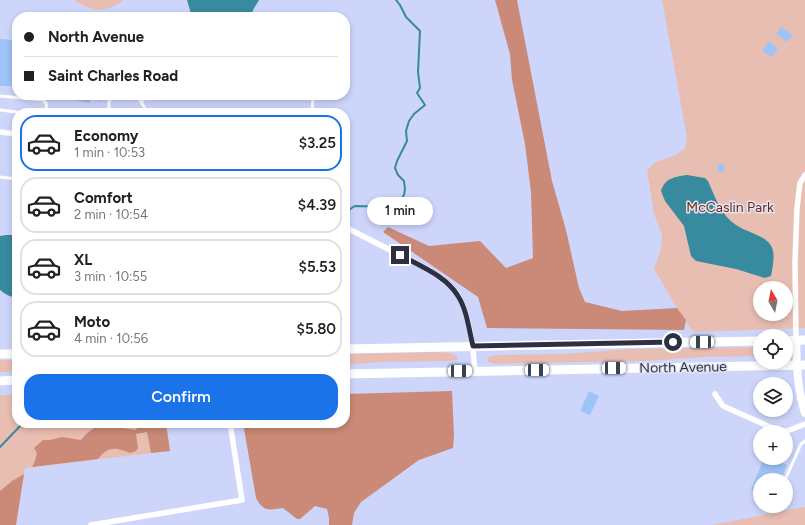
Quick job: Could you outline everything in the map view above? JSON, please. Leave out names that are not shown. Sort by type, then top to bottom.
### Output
[{"type":"main road","name":"North Avenue","points":[[350,349],[753,341]]},
{"type":"main road","points":[[0,354],[12,354]]},
{"type":"main road","name":"North Avenue","points":[[350,374],[801,365]]},
{"type":"main road","points":[[0,381],[12,380]]},
{"type":"street","points":[[0,132],[12,133]]},
{"type":"street","points":[[805,174],[800,183],[797,208],[795,262],[801,340],[800,394],[805,413]]},
{"type":"street","points":[[350,230],[438,276],[451,286],[464,308],[473,346],[475,371]]},
{"type":"street","points":[[715,394],[723,406],[779,431],[787,431],[805,424]]},
{"type":"street","points":[[91,525],[242,500],[231,428]]},
{"type":"lane","points":[[0,96],[12,97]]},
{"type":"lane","points":[[142,102],[145,108]]},
{"type":"lane","points":[[0,110],[12,111]]},
{"type":"lane","points":[[0,177],[12,178]]},
{"type":"lane","points":[[788,473],[801,444],[805,441]]},
{"type":"green space","points":[[75,0],[123,0],[106,9],[93,9]]},
{"type":"green space","name":"McCaslin Park","points":[[662,0],[805,0],[805,328],[693,332],[677,308],[654,269],[661,249],[662,234],[654,214],[647,170],[656,162],[676,155],[685,148],[687,138]]},
{"type":"green space","points":[[753,347],[753,356],[706,357],[643,361],[497,364],[488,362],[488,357],[495,355],[563,354],[629,349]]},
{"type":"green space","points":[[440,352],[450,353],[457,356],[457,360],[380,362],[350,365],[350,354]]},
{"type":"green space","points":[[0,360],[12,360],[12,372],[0,372]]},
{"type":"green space","points":[[0,395],[12,395],[12,428],[167,428],[170,451],[25,468],[16,525],[0,525]]},
{"type":"green space","points":[[805,507],[805,525],[712,525],[774,513],[793,513],[793,509]]},
{"type":"shaded area","points":[[187,0],[259,0],[253,12],[191,12]]},
{"type":"shaded area","points":[[495,0],[517,0],[552,181],[566,230],[579,288],[585,302],[622,311],[677,308],[686,320],[684,330],[487,328],[478,297],[383,232],[388,227],[429,246],[480,241],[506,268],[533,258],[531,192],[525,144],[512,80],[510,54]]},
{"type":"shaded area","points":[[687,175],[705,178],[726,216],[739,227],[765,239],[769,243],[773,253],[771,276],[765,278],[736,269],[696,261],[691,256],[684,226],[665,201],[661,191],[665,183],[671,179]]},
{"type":"shaded area","points":[[12,235],[12,296],[0,290],[0,236]]},
{"type":"shaded area","points":[[452,391],[454,435],[453,448],[419,460],[361,502],[354,513],[352,525],[329,525],[327,509],[315,506],[300,519],[297,519],[283,508],[267,509],[261,506],[256,498],[244,428],[350,428],[350,394]]},
{"type":"shaded area","points":[[94,428],[121,428],[135,430],[138,428],[167,428],[170,451],[151,453],[147,432],[136,434],[138,448],[136,451],[130,453],[112,449],[105,452],[98,459],[32,467],[37,453],[34,448],[43,440],[62,437],[81,440]]},
{"type":"shaded area","points":[[24,474],[16,525],[0,525],[0,491],[12,481]]},
{"type":"building","points":[[781,27],[793,35],[787,42],[776,34]]},
{"type":"building","points":[[0,39],[12,40],[12,86],[0,86]]},
{"type":"building","points":[[769,41],[778,48],[772,57],[762,51]]},
{"type":"building","points":[[74,100],[90,100],[90,103]]},
{"type":"building","points":[[719,164],[723,164],[725,168],[723,172],[719,172],[717,170],[717,166]]},
{"type":"building","points":[[589,391],[599,396],[590,415],[580,411]]},
{"type":"building","points":[[761,465],[787,465],[784,473],[758,473]]},
{"type":"waterway","points":[[350,209],[355,206],[391,207],[398,204],[404,195],[405,189],[404,181],[398,175],[395,168],[407,141],[406,131],[409,121],[414,114],[425,105],[417,93],[420,88],[418,72],[420,31],[406,17],[396,0]]},
{"type":"waterway","points":[[0,447],[18,428]]},
{"type":"route","points":[[400,255],[438,276],[451,286],[464,308],[473,346],[673,342]]}]
